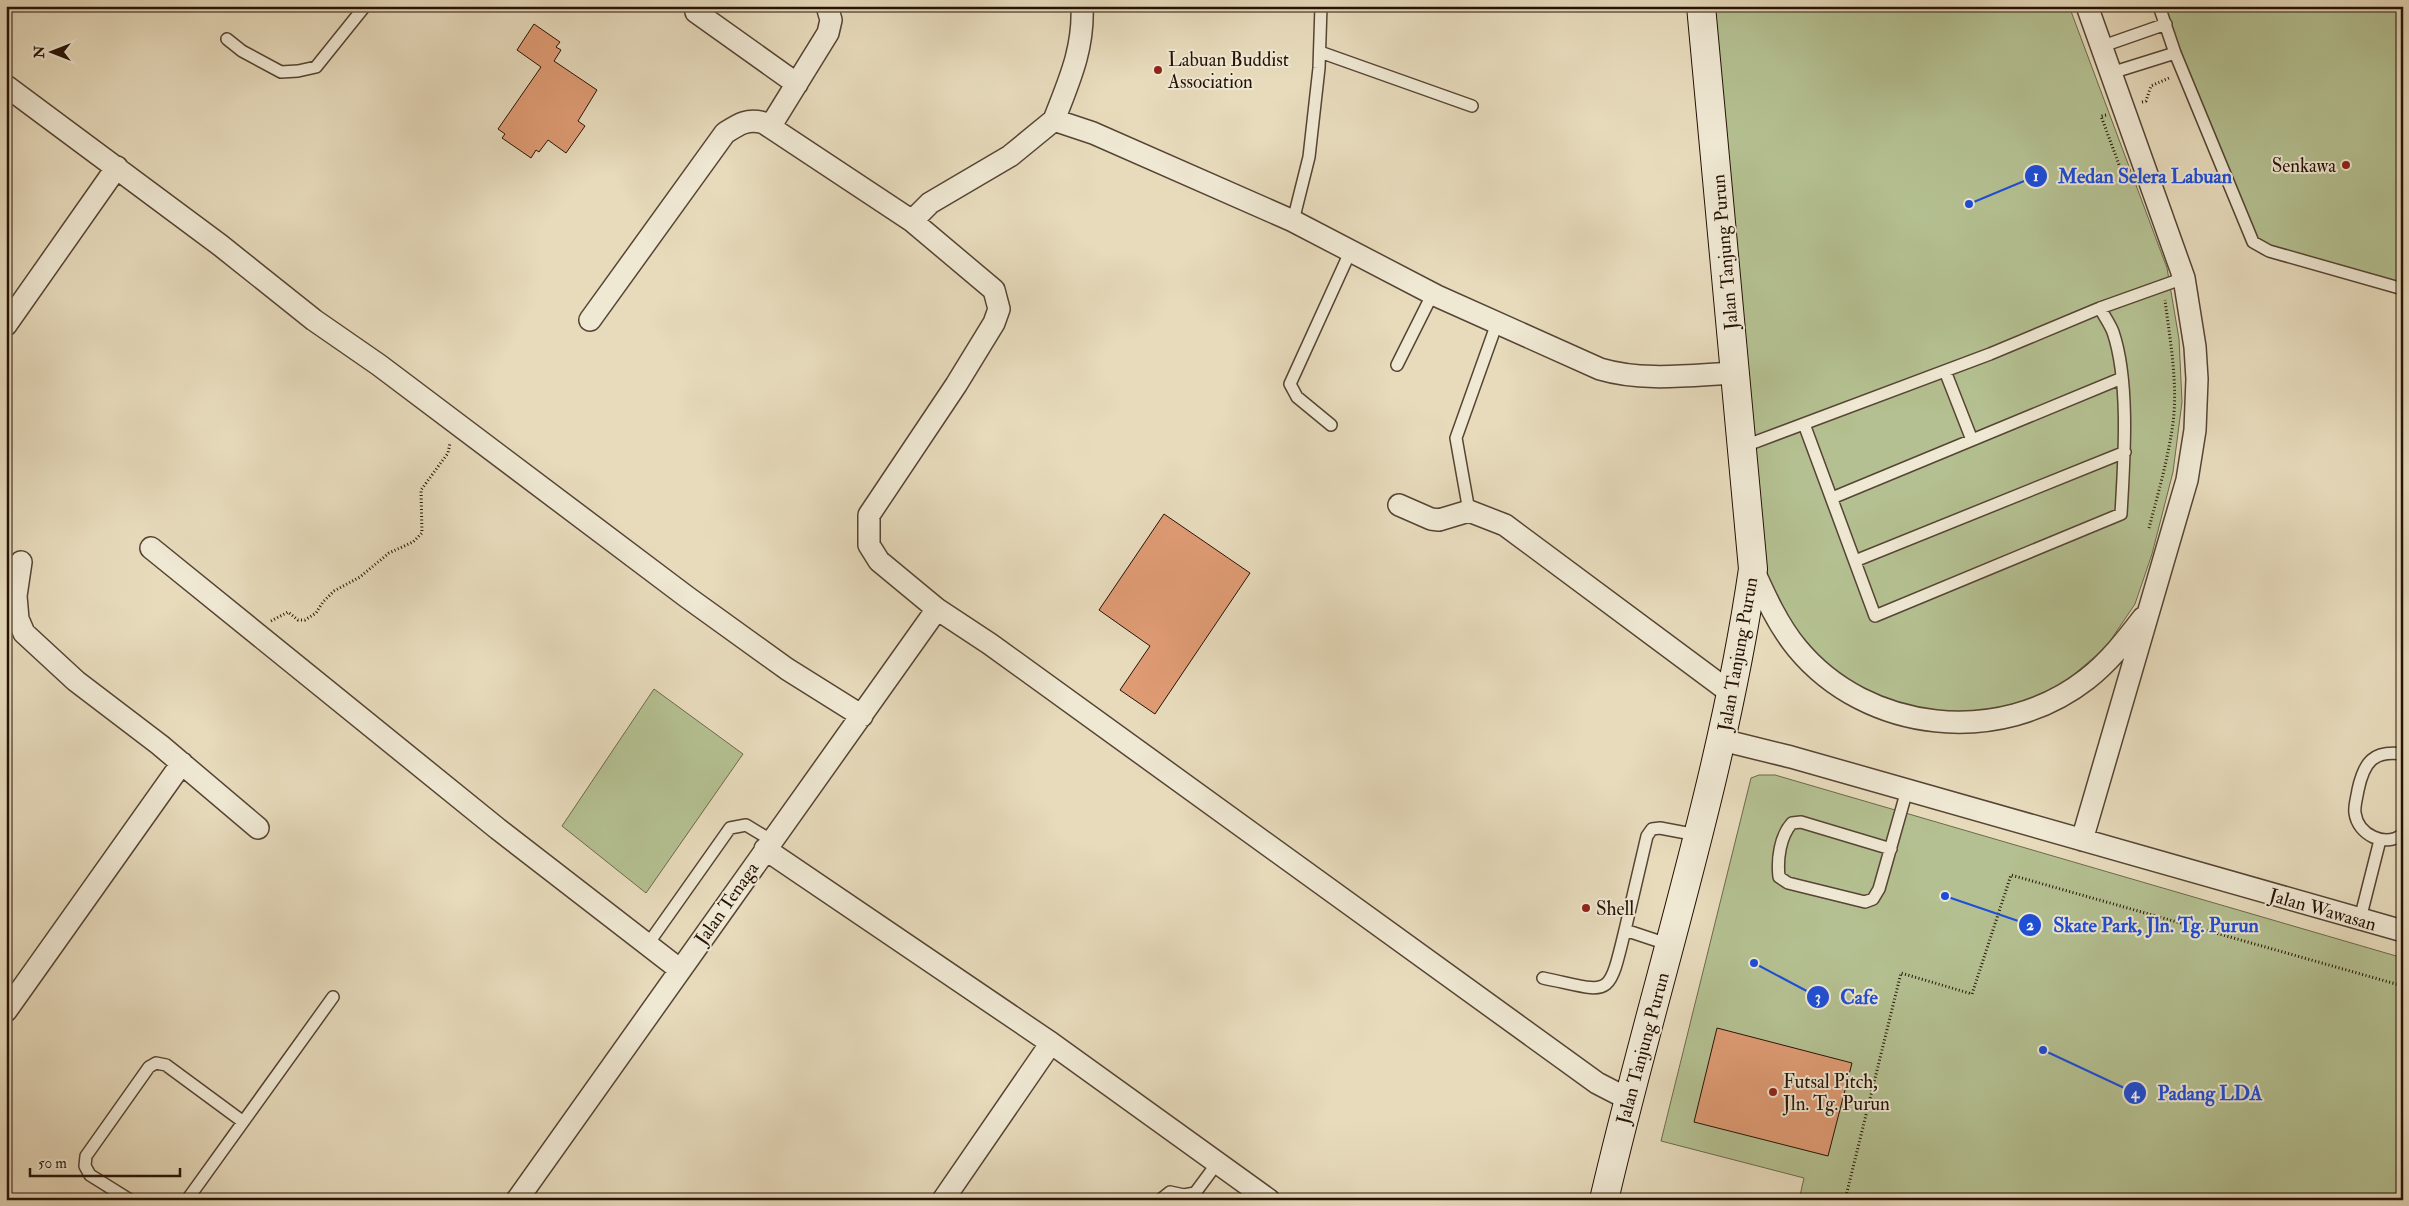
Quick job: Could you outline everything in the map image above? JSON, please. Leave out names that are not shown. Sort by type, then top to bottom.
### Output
[{"type":"street","points":[[695,6],[696,12],[797,84]]},
{"type":"street","points":[[770,127],[828,33],[831,20],[827,6]]},
{"type":"street","points":[[912,220],[930,203],[1010,156],[1054,120],[1078,60],[1082,6]]},
{"type":"street","name":"Jalan Tanjung Purun","points":[[1604,1200],[1628,1099],[1670,945],[1722,740],[1744,632],[1753,569],[1740,448],[1736,374],[1701,6]]},
{"type":"street","points":[[2082,840],[2187,480],[2195,430],[2195,347],[2184,278],[2103,46],[2087,6]]},
{"type":"street","points":[[6,86],[220,245],[314,320],[379,365],[687,597],[787,669],[862,716]]},
{"type":"street","points":[[590,320],[726,133],[738,124],[752,120],[770,127],[912,220],[994,290],[999,309],[994,323],[952,393],[869,515],[869,545],[879,561],[937,608],[998,649],[1597,1083],[1628,1099]]},
{"type":"street","points":[[1054,120],[1094,133],[1293,220],[1433,293],[1600,369],[1621,375],[1644,377],[1736,374]]},
{"type":"street","points":[[6,325],[117,167]]},
{"type":"street","points":[[1399,505],[1431,519],[1438,520],[1468,511],[1505,525],[1731,693]]},
{"type":"street","points":[[150,548],[498,829],[680,969]]},
{"type":"street","points":[[21,562],[16,596],[18,618],[24,633],[76,681],[182,763],[258,828]]},
{"type":"street","points":[[1753,569],[1770,606],[1797,648],[1838,687],[1890,713],[1937,722],[1972,723],[2022,714],[2056,700],[2087,679],[2114,655],[2150,610]]},
{"type":"street","name":"Jalan Tenaga","points":[[517,1200],[937,608]]},
{"type":"street","name":"Jalan Wawasan","points":[[1722,740],[1907,790],[2242,887],[2403,931]]},
{"type":"street","points":[[6,1011],[182,763]]},
{"type":"street","points":[[768,844],[1051,1042],[1269,1200]]},
{"type":"street","points":[[942,1200],[1051,1042]]},
{"type":"lane","points":[[227,39],[242,51],[282,72],[316,67],[365,6]]},
{"type":"lane","points":[[1293,220],[1309,157],[1320,52],[1321,6]]},
{"type":"lane","points":[[2160,6],[2175,53],[2253,242],[2269,251],[2403,289]]},
{"type":"lane","points":[[2103,46],[2166,24]]},
{"type":"lane","points":[[1320,52],[1472,106]]},
{"type":"lane","points":[[2111,73],[2175,53]]},
{"type":"lane","points":[[1331,425],[1297,397],[1290,384],[1351,250]]},
{"type":"lane","points":[[1740,448],[1945,371],[2100,308],[2184,278]]},
{"type":"lane","points":[[1397,365],[1433,293]]},
{"type":"lane","points":[[1804,424],[1875,616],[2121,514],[2125,452],[2122,378],[2113,333],[2100,308]]},
{"type":"lane","points":[[1468,511],[1456,438],[1496,323]]},
{"type":"lane","points":[[1945,371],[1972,440]]},
{"type":"lane","points":[[1832,498],[2122,378]]},
{"type":"lane","points":[[1855,561],[2125,452]]},
{"type":"lane","points":[[2403,754],[2388,752],[2378,755],[2364,768],[2360,779],[2355,812],[2358,824],[2366,833],[2380,840],[2391,840],[2403,834]]},
{"type":"lane","points":[[1890,849],[1801,822],[1792,822],[1785,830],[1777,863],[1779,877],[1788,883],[1865,902],[1872,899],[1879,889],[1907,790]]},
{"type":"lane","points":[[648,944],[730,828],[746,825],[768,844]]},
{"type":"lane","points":[[1543,978],[1598,989],[1608,984],[1615,972],[1647,836],[1652,829],[1660,828],[1697,835]]},
{"type":"lane","points":[[2360,919],[2380,840]]},
{"type":"lane","points":[[1625,930],[1670,945]]},
{"type":"lane","points":[[187,1200],[333,997]]},
{"type":"lane","points":[[130,1200],[90,1175],[85,1166],[86,1156],[148,1067],[156,1063],[166,1065],[242,1121]]},
{"type":"lane","points":[[1160,1200],[1170,1192],[1184,1196],[1195,1194],[1218,1162]]},
{"type":"path","points":[[256,634],[274,619],[288,612],[298,620],[305,620],[316,612],[334,592],[360,578],[389,553],[413,542],[422,533],[421,490],[448,453],[455,423]]},
{"type":"path","points":[[1844,1200],[1900,973],[1972,994],[2011,875],[2403,986]]},
{"type":"green space","points":[[1712,6],[2069,6],[2167,268],[2179,339],[2182,402],[2173,472],[2152,554],[2135,604],[2106,647],[2072,676],[2045,694],[2015,705],[1974,713],[1936,712],[1893,704],[1844,679],[1805,645],[1776,604],[1761,565]]},
{"type":"green space","points":[[2159,6],[2403,6],[2403,292],[2269,251],[2244,223]]},
{"type":"green space","points":[[654,689],[743,754],[646,893],[562,826]]},
{"type":"green space","points":[[1759,775],[1775,775],[2403,958],[2403,1200],[1799,1200],[1804,1178],[1661,1141],[1751,778]]},
{"type":"building","points":[[534,24],[560,42],[556,47],[561,50],[554,61],[597,90],[578,121],[585,126],[566,153],[548,140],[539,152],[536,150],[531,158],[502,138],[505,134],[498,129],[541,67],[517,50]]},
{"type":"building","points":[[1164,514],[1250,573],[1155,714],[1120,690],[1150,646],[1099,610]]},
{"type":"building","name":"Futsal Pitch, Jln. Tg. Purun","points":[[1717,1028],[1852,1063],[1828,1156],[1694,1122]]},
{"type":"place","name":"Labuan Buddist Association","points":[[1158,70]]},
{"type":"place","name":"Senkawa","points":[[2346,165]]},
{"type":"place","name":"Medan Selera Labuan","points":[[1969,204]]},
{"type":"place","name":"Skate Park, Jln. Tg. Purun","points":[[1945,896]]},
{"type":"place","name":"Shell","points":[[1586,908]]},
{"type":"place","name":"Cafe","points":[[1754,963]]},
{"type":"place","name":"Padang LDA","points":[[2043,1050]]},
{"type":"place","name":"Futsal Pitch, Jln. Tg. Purun","points":[[1773,1092]]}]
